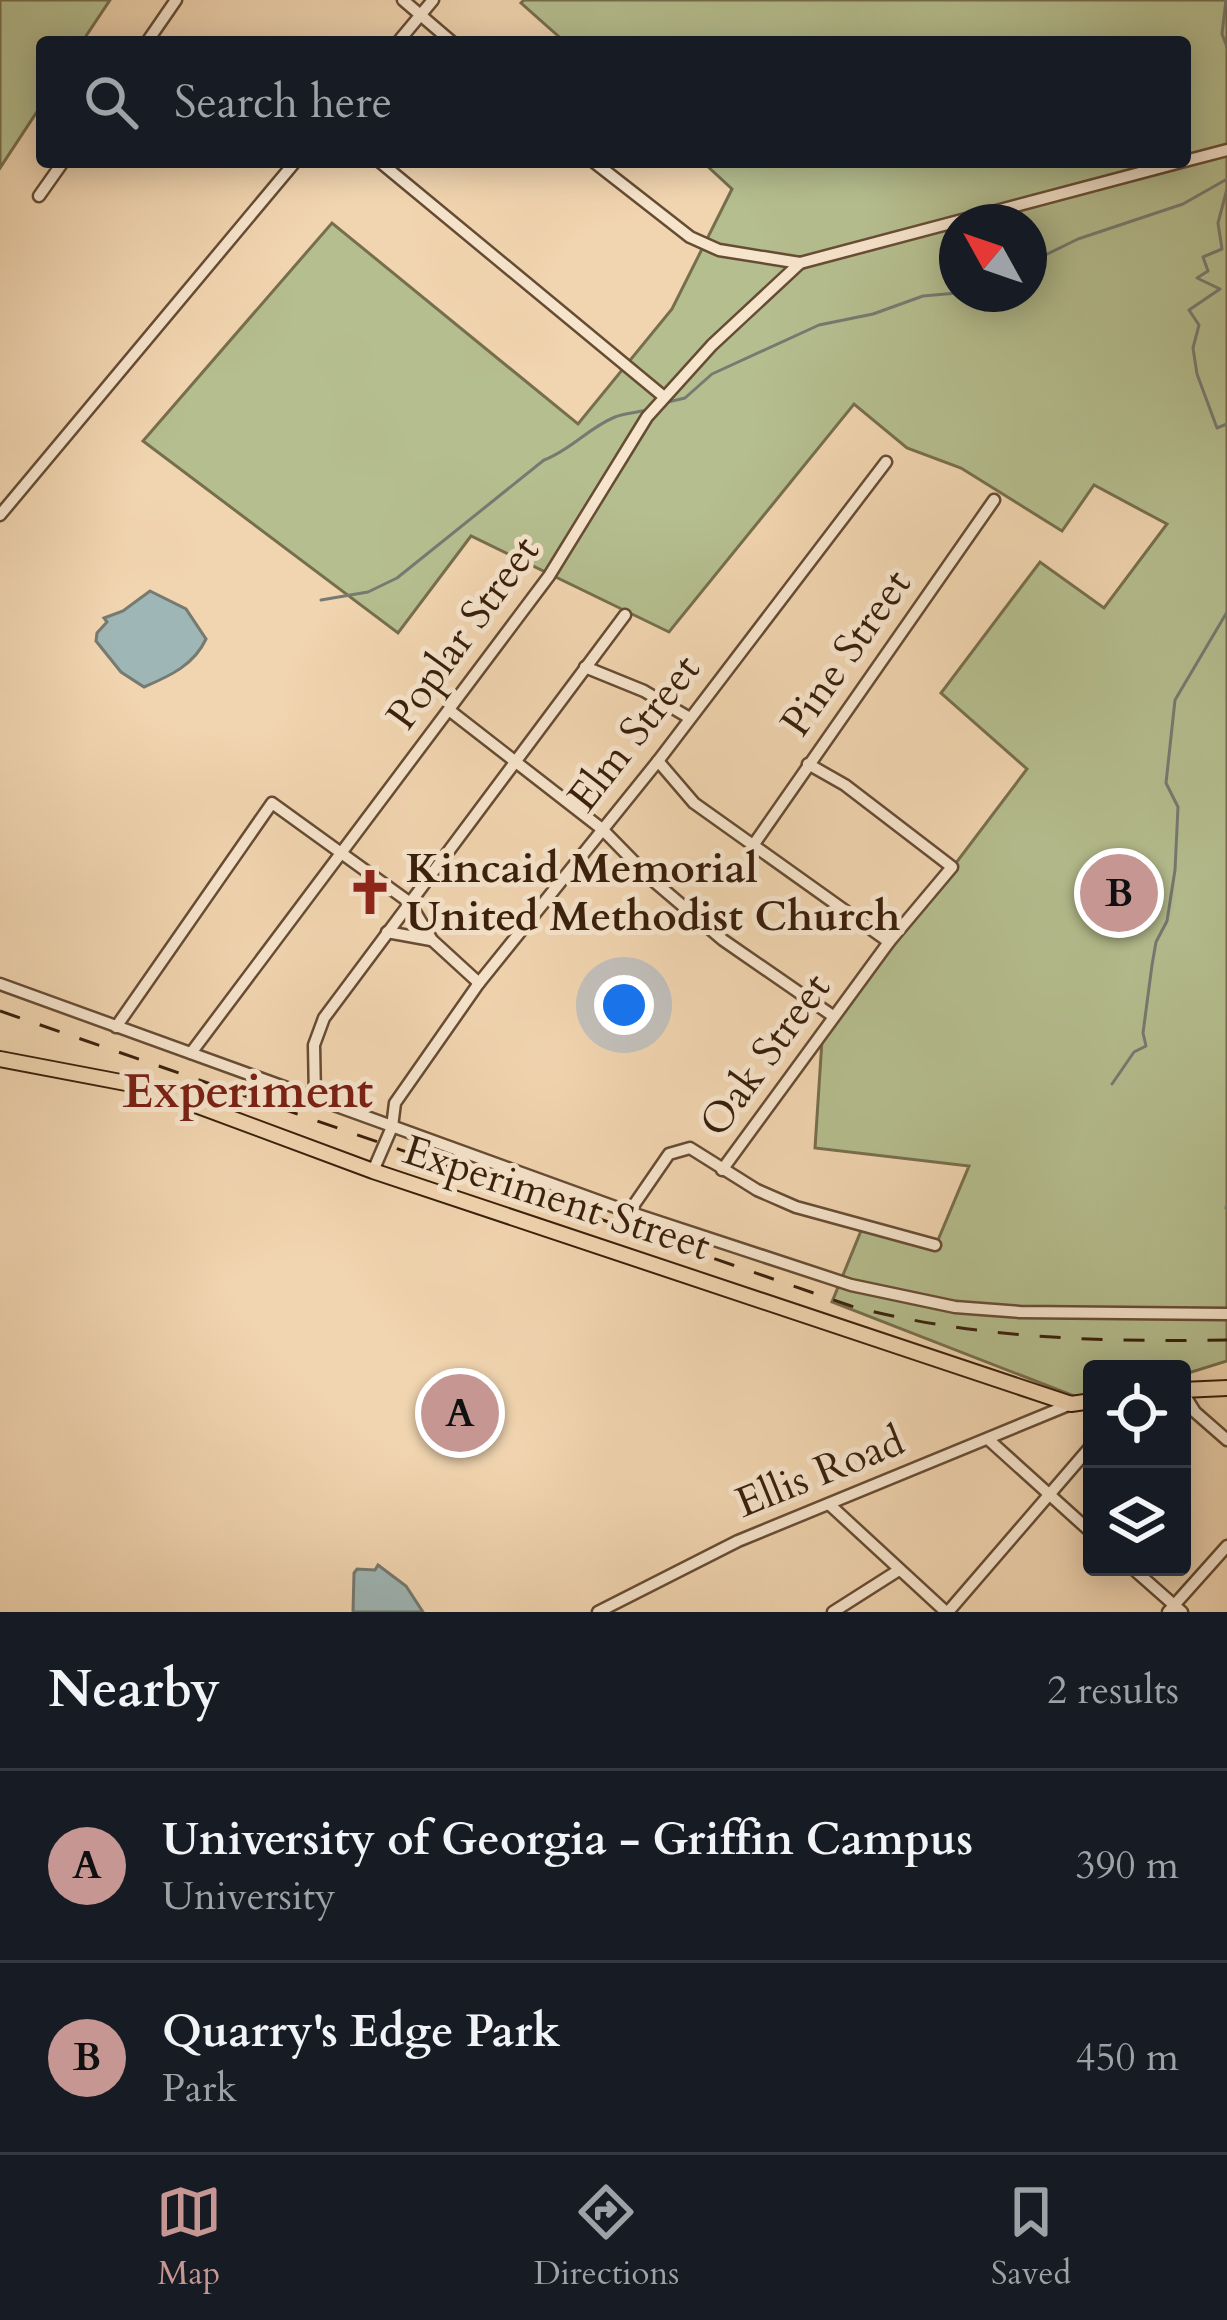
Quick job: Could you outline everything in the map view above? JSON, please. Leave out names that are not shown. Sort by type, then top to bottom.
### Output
[{"type":"main road","name":"Experiment Street","points":[[0,1059],[147,1087],[373,1171],[1071,1404],[1083,1402]]},
{"type":"main road","points":[[1191,1390],[1227,1388]]},
{"type":"street","points":[[151,36],[176,0]]},
{"type":"street","points":[[403,0],[445,36]]},
{"type":"street","points":[[403,36],[433,0]]},
{"type":"street","points":[[1191,160],[1227,150]]},
{"type":"street","points":[[39,196],[59,168]]},
{"type":"street","points":[[0,514],[290,168]]},
{"type":"street","points":[[387,168],[664,396]]},
{"type":"street","points":[[602,168],[690,237],[719,250],[800,263],[1160,168]]},
{"type":"street","name":"Poplar Street","points":[[191,1053],[549,576],[632,437],[664,396],[800,263]]},
{"type":"street","name":"Elm Street","points":[[373,1171],[392,1126],[395,1103],[479,983],[658,761],[886,462]]},
{"type":"street","name":"Pine Street","points":[[754,844],[994,500]]},
{"type":"street","points":[[315,1098],[317,1030],[625,615]]},
{"type":"street","points":[[585,667],[644,691],[688,717]]},
{"type":"street","points":[[448,710],[602,829],[650,878],[724,940],[833,1016]]},
{"type":"street","points":[[658,761],[694,802],[890,942]]},
{"type":"street","name":"Oak Street","points":[[722,1169],[833,1016],[952,867],[845,785],[808,764]]},
{"type":"street","points":[[116,1027],[272,803],[409,902],[432,940],[479,983]]},
{"type":"street","points":[[388,932],[432,940]]},
{"type":"street","points":[[0,984],[789,1267],[912,1299],[1020,1312],[1227,1314]]},
{"type":"street","points":[[628,1212],[668,1154],[691,1148],[796,1207],[935,1245]]},
{"type":"street","name":"Ellis Road","points":[[598,1612],[738,1540],[1071,1404]]},
{"type":"street","points":[[1191,1405],[1227,1440]]},
{"type":"street","points":[[989,1440],[1083,1524]]},
{"type":"street","points":[[830,1505],[947,1612],[1083,1455]]},
{"type":"street","points":[[1140,1576],[1175,1610],[1227,1546]]},
{"type":"street","points":[[833,1612],[899,1570]]},
{"type":"green space","points":[[0,0],[110,0],[86,36],[36,36],[36,113],[0,168]]},
{"type":"green space","points":[[1227,0],[1227,1361],[1191,1372],[1191,1360],[1083,1360],[1083,1400],[832,1302],[863,1226],[938,1240],[969,1166],[815,1148],[822,1040],[1027,769],[941,693],[1040,562],[1104,608],[1167,524],[1094,485],[1062,531],[961,468],[907,448],[854,404],[669,632],[471,536],[398,633],[143,441],[332,223],[578,424],[672,309],[732,189],[709,168],[1191,168],[1191,36],[558,36],[521,3]]},
{"type":"water","points":[[150,591],[186,609],[206,639],[188,663],[144,687],[121,672],[96,641],[107,622],[104,618]]},
{"type":"water","points":[[378,1565],[406,1586],[423,1612],[353,1612],[354,1573],[375,1570]]},
{"type":"waterway","points":[[1226,0],[1222,34],[1227,47]]},
{"type":"waterway","points":[[1047,254],[1183,204],[1227,179]]},
{"type":"waterway","points":[[1227,189],[1218,223],[1222,249],[1203,257],[1208,271],[1197,278],[1220,289],[1189,310],[1199,325],[1193,348],[1197,374],[1217,428],[1227,424]]},
{"type":"waterway","points":[[668,402],[685,398],[712,374],[819,325],[939,295]]},
{"type":"waterway","points":[[321,600],[368,592],[397,578],[544,460],[605,422],[646,410]]},
{"type":"waterway","points":[[1112,1084],[1134,1052],[1146,1046],[1143,1033],[1152,965],[1156,942],[1167,921],[1178,807],[1166,783],[1175,700],[1227,612]]},
{"type":"railway","points":[[0,1011],[851,1306],[991,1332],[1227,1340]]},
{"type":"place","name":"Kincaid Memorial United Methodist Church","points":[[370,892]]},
{"type":"place","name":"Quarry's Edge Park","points":[[1119,893]]},
{"type":"place","name":"University of Georgia - Griffin Campus","points":[[460,1413]]},
{"type":"district","name":"Experiment","points":[[248,1091]]}]
